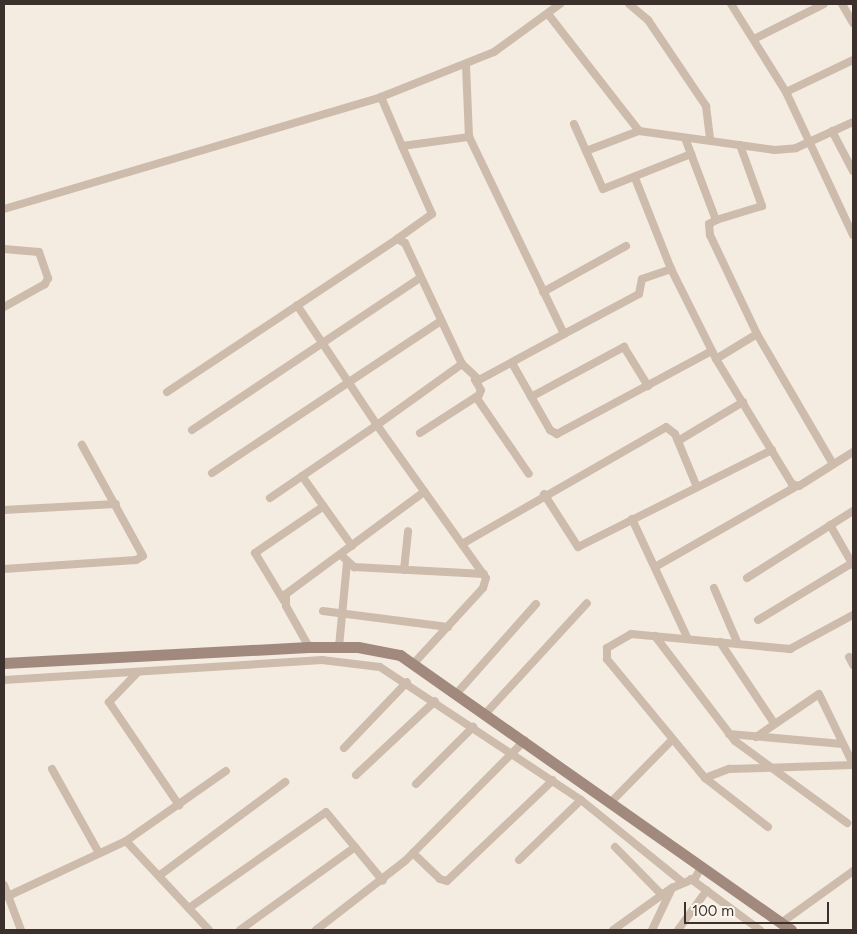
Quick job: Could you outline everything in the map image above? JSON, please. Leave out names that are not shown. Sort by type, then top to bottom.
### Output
[{"type":"street","points":[[4,209],[381,97],[466,65],[514,40],[560,4]]},
{"type":"street","points":[[629,4],[648,20],[706,106],[710,141]]},
{"type":"street","points":[[731,4],[786,92],[811,141],[853,235]]},
{"type":"street","points":[[754,39],[824,4]]},
{"type":"street","points":[[842,4],[853,23]]},
{"type":"street","points":[[548,14],[639,131]]},
{"type":"street","points":[[786,92],[853,60]]},
{"type":"street","points":[[466,65],[469,137],[564,334]]},
{"type":"street","points":[[168,392],[432,214],[381,97]]},
{"type":"street","points":[[586,151],[639,131],[740,145],[786,149],[811,141],[853,122]]},
{"type":"street","points":[[574,124],[603,189],[635,178],[691,154]]},
{"type":"street","points":[[832,131],[853,171]]},
{"type":"street","points":[[402,146],[469,137]]},
{"type":"street","points":[[685,138],[716,220]]},
{"type":"street","points":[[740,145],[763,202],[758,209],[716,220],[709,224],[710,235],[757,334],[832,464]]},
{"type":"street","points":[[635,178],[671,269],[714,355],[795,487]]},
{"type":"street","points":[[397,239],[405,243],[462,364],[482,390],[476,397],[420,433]]},
{"type":"street","points":[[543,292],[626,246]]},
{"type":"street","points":[[4,249],[40,252],[48,278],[45,284],[4,307]]},
{"type":"street","points":[[475,380],[512,363],[639,294],[642,279],[671,269]]},
{"type":"street","points":[[192,430],[420,278]]},
{"type":"street","points":[[297,305],[377,425],[484,574],[484,588],[415,662]]},
{"type":"street","points":[[212,474],[441,321]]},
{"type":"street","points":[[512,363],[550,430],[557,434],[648,386],[757,334]]},
{"type":"street","points":[[531,397],[621,347],[627,349],[648,386]]},
{"type":"street","points":[[270,498],[462,364]]},
{"type":"street","points":[[476,397],[529,474]]},
{"type":"street","points":[[678,441],[743,402]]},
{"type":"street","points":[[462,544],[544,494],[662,428],[671,428],[697,487]]},
{"type":"street","points":[[4,569],[140,559],[142,550],[82,445]]},
{"type":"street","points":[[544,494],[575,546],[772,450]]},
{"type":"street","points":[[655,567],[853,452]]},
{"type":"street","points":[[302,476],[352,546]]},
{"type":"street","points":[[284,601],[292,588],[340,555],[424,492]]},
{"type":"street","points":[[4,510],[116,504]]},
{"type":"street","points":[[308,647],[284,601],[255,553],[324,506]]},
{"type":"street","points":[[747,578],[853,511]]},
{"type":"street","points":[[632,519],[688,639]]},
{"type":"street","points":[[758,620],[853,564],[830,525]]},
{"type":"street","points":[[404,570],[408,531]]},
{"type":"street","points":[[340,555],[354,567],[484,574]]},
{"type":"street","points":[[338,647],[340,613],[347,562]]},
{"type":"street","points":[[714,588],[738,644]]},
{"type":"street","points":[[486,714],[587,603]]},
{"type":"street","points":[[457,693],[536,604]]},
{"type":"street","points":[[323,611],[448,627]]},
{"type":"street","points":[[768,827],[705,778],[672,740],[606,656],[607,648],[624,635],[797,647],[853,615]]},
{"type":"street","points":[[655,636],[729,734],[770,768],[847,824]]},
{"type":"street","points":[[720,642],[774,723]]},
{"type":"street","points":[[4,680],[138,672],[183,661],[308,647],[338,647],[383,651],[415,662],[523,741],[611,802],[698,873],[791,930]]},
{"type":"street","points":[[849,657],[853,665]]},
{"type":"street","points":[[4,663],[354,661],[380,667],[407,682],[553,780],[581,800],[681,881]]},
{"type":"street","points":[[138,672],[109,702],[179,804]]},
{"type":"street","points":[[344,748],[407,682]]},
{"type":"street","points":[[705,778],[723,769],[853,764],[818,694],[756,737]]},
{"type":"street","points":[[356,775],[435,701]]},
{"type":"street","points":[[416,784],[473,727]]},
{"type":"street","points":[[729,734],[843,744]]},
{"type":"street","points":[[611,802],[672,740]]},
{"type":"street","points":[[316,930],[382,881],[413,853],[523,741]]},
{"type":"street","points":[[52,770],[100,853]]},
{"type":"street","points":[[8,896],[126,841],[226,771]]},
{"type":"street","points":[[413,853],[440,879],[447,881],[553,780]]},
{"type":"street","points":[[160,875],[284,782]]},
{"type":"street","points":[[519,860],[581,800]]},
{"type":"street","points":[[189,908],[322,813],[329,814],[382,881]]},
{"type":"street","points":[[126,841],[160,875],[209,930]]},
{"type":"street","points":[[615,847],[662,895]]},
{"type":"street","points":[[240,930],[355,848]]},
{"type":"street","points":[[781,923],[853,871]]},
{"type":"street","points":[[613,930],[681,881],[698,873]]},
{"type":"street","points":[[698,873],[707,890],[760,930]]},
{"type":"street","points":[[4,885],[21,930]]},
{"type":"street","points":[[652,930],[672,888]]},
{"type":"street","points":[[678,930],[707,890]]}]
